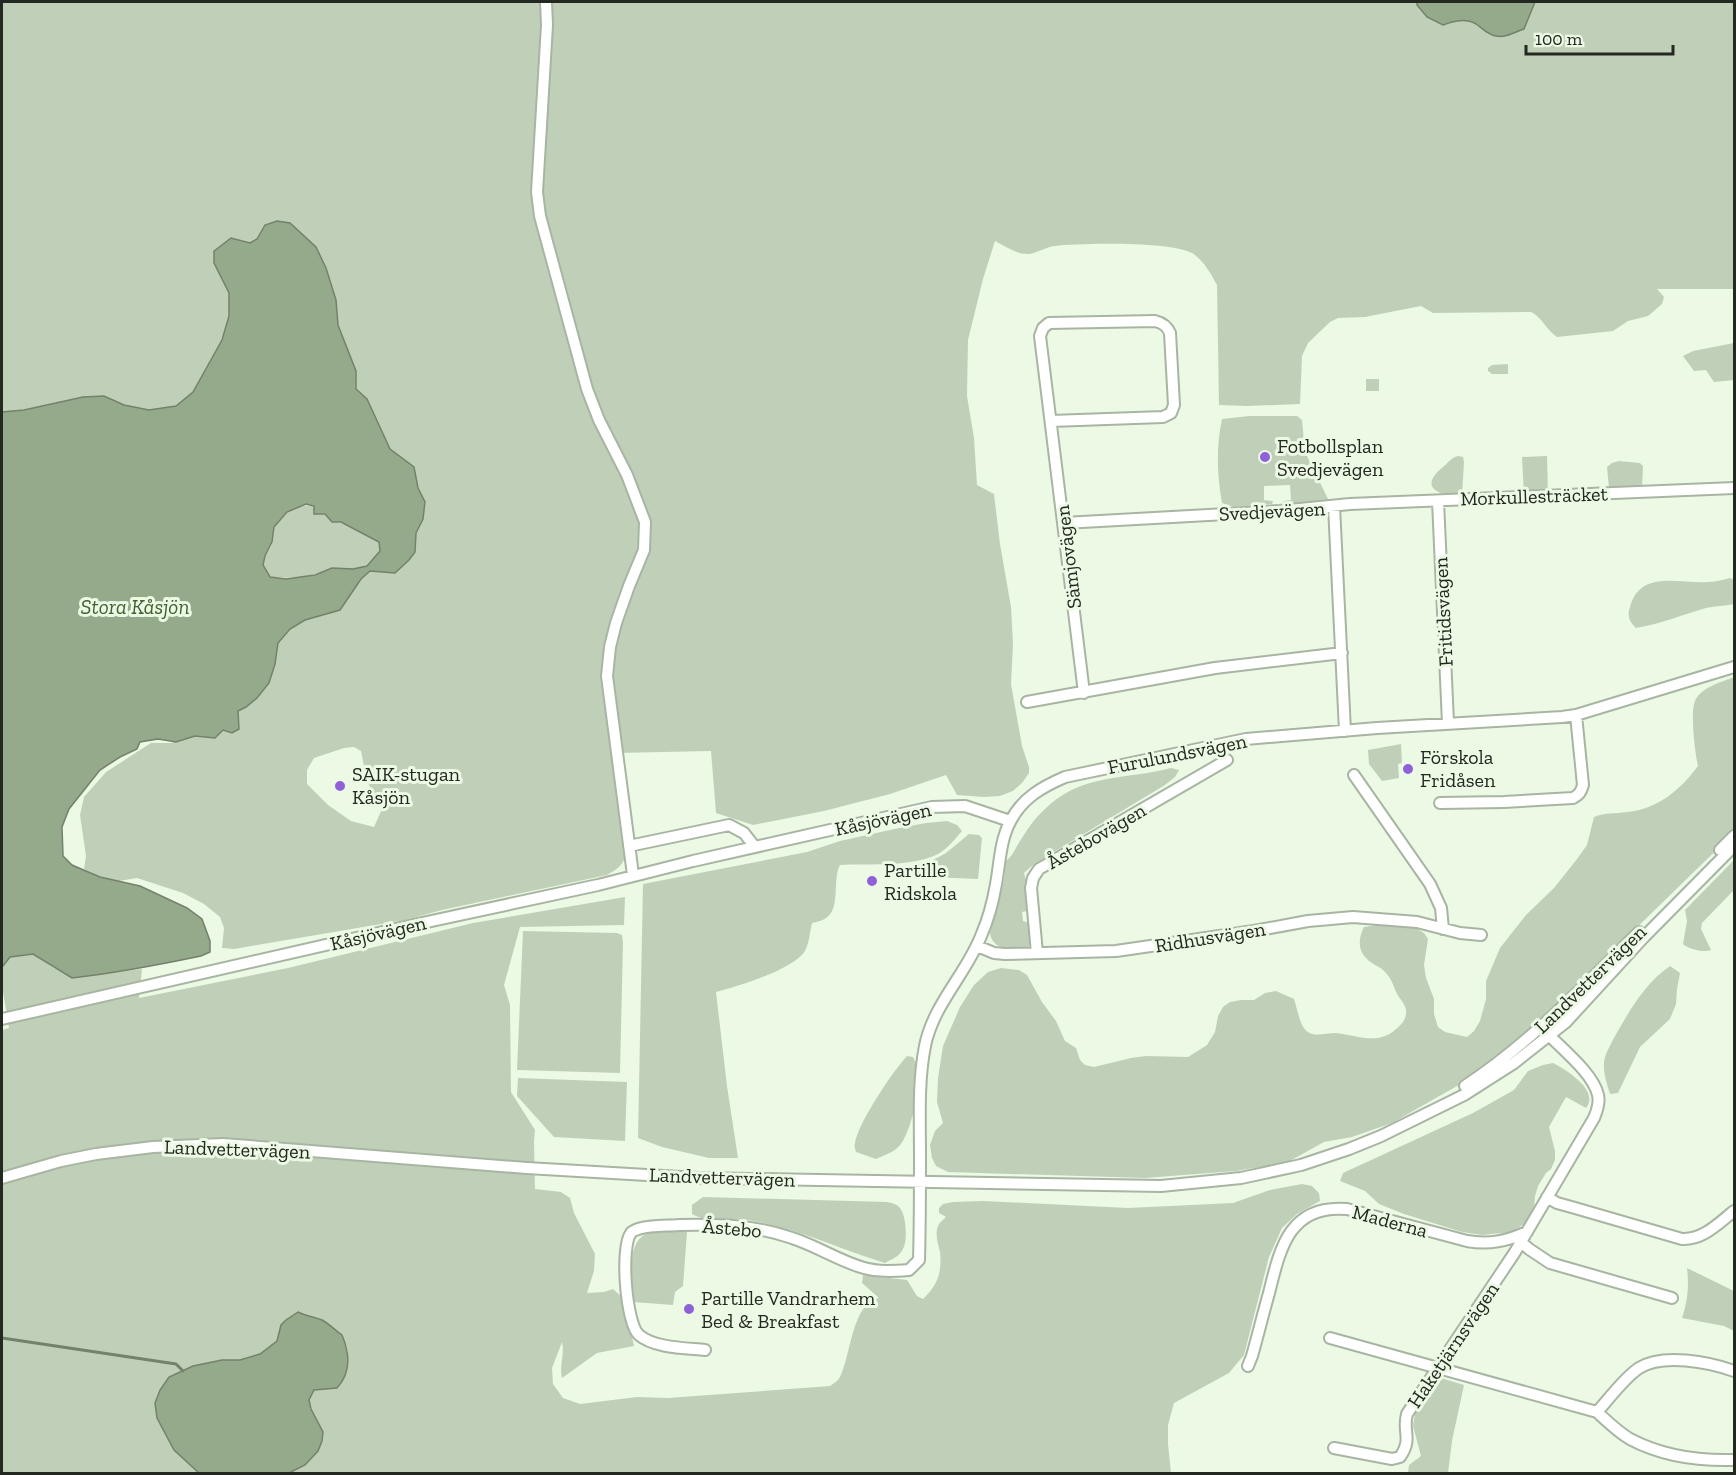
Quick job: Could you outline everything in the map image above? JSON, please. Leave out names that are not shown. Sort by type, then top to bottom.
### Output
[{"type":"street","points":[[546,2],[547,25],[537,192],[540,216],[587,389],[599,420],[627,475],[645,522],[644,550],[616,623],[610,647],[607,676],[633,875]]},
{"type":"street","name":"Sämjovägen","points":[[1051,421],[1163,417],[1171,413],[1174,405],[1168,329],[1155,321],[1049,323],[1041,331],[1040,336],[1084,693]]},
{"type":"street","name":"Morkullesträcket","points":[[1334,506],[1734,488]]},
{"type":"street","name":"Fritidsvägen","points":[[1438,501],[1448,723]]},
{"type":"street","name":"Svedjevägen","points":[[1064,523],[1334,506],[1345,731]]},
{"type":"street","points":[[1028,702],[1215,669],[1342,653]]},
{"type":"street","name":"Furulundsvägen","points":[[920,1182],[920,1119],[925,1045],[935,1016],[976,946],[991,909],[1003,838],[1010,821],[1026,800],[1040,788],[1065,777],[1246,740],[1576,715],[1734,667]]},
{"type":"street","points":[[1440,803],[1573,798],[1578,795],[1582,792],[1583,785],[1576,715]]},
{"type":"street","name":"Åstebovägen","points":[[1037,953],[1031,888],[1033,878],[1039,869],[1227,760]]},
{"type":"street","points":[[1354,775],[1430,884],[1441,908],[1443,929]]},
{"type":"street","name":"Kåsjövägen","points":[[2,1019],[598,885],[932,807],[965,806],[1010,821]]},
{"type":"street","points":[[629,846],[729,825],[744,832],[755,847]]},
{"type":"street","name":"Landvettervägen","points":[[1433,1109],[1496,1066],[1541,1027],[1666,906],[1734,836]]},
{"type":"street","name":"Landvettervägen","points":[[3,1174],[96,1154],[153,1147],[223,1144],[527,1168],[698,1178],[1161,1186],[1241,1178],[1301,1165],[1381,1136],[1464,1095],[1514,1063],[1566,1022],[1642,939],[1734,846]]},
{"type":"street","name":"Ridhusvägen","points":[[976,946],[994,953],[1116,951],[1308,921],[1344,918],[1417,922],[1460,933],[1481,935]]},
{"type":"street","name":"Haketjärnsvägen","points":[[1334,1448],[1392,1459],[1400,1457],[1407,1446],[1405,1421],[1407,1414],[1528,1232],[1594,1118],[1599,1103],[1594,1086],[1583,1069],[1541,1027]]},
{"type":"street","name":"Åstebo","points":[[705,1350],[672,1347],[645,1339],[636,1332],[630,1318],[627,1289],[626,1252],[631,1233],[636,1230],[663,1226],[742,1226],[787,1236],[866,1269],[909,1270],[919,1260],[920,1182]]},
{"type":"street","points":[[1547,1197],[1575,1208],[1691,1240],[1706,1233],[1734,1211]]},
{"type":"street","name":"Maderna","points":[[1248,1365],[1282,1246],[1294,1228],[1311,1215],[1330,1209],[1347,1209],[1480,1244],[1502,1242],[1528,1232]]},
{"type":"street","points":[[1521,1242],[1550,1263],[1672,1298]]},
{"type":"street","points":[[1330,1338],[1597,1413],[1629,1438],[1660,1450],[1688,1458],[1734,1460]]},
{"type":"street","points":[[1597,1413],[1637,1369],[1646,1365],[1675,1361],[1695,1362],[1734,1371]]},
{"type":"shaded area","points":[[2,2],[1417,2],[1417,5],[1443,25],[1455,21],[1468,21],[1490,34],[1500,36],[1524,29],[1535,2],[1734,2],[1734,289],[1657,289],[1664,297],[1662,304],[1648,316],[1628,321],[1613,331],[1557,337],[1531,312],[1433,313],[1421,306],[1365,317],[1338,318],[1330,322],[1308,343],[1302,356],[1300,404],[1219,405],[1217,285],[1205,265],[1195,255],[1185,250],[1169,247],[1106,244],[1055,246],[1025,254],[1011,250],[995,241],[968,340],[967,396],[974,438],[977,485],[994,494],[1011,607],[1013,644],[1011,684],[1022,746],[1029,767],[1029,773],[1022,783],[1013,791],[1000,796],[957,795],[946,775],[890,794],[824,811],[753,825],[716,813],[711,751],[616,753],[626,854],[619,867],[607,875],[405,920],[234,949],[222,948],[224,928],[220,917],[204,904],[183,893],[137,878],[119,881],[100,877],[84,869],[86,856],[80,815],[84,797],[106,772],[151,743],[171,743],[195,736],[215,738],[238,711],[246,707],[275,664],[278,643],[290,629],[305,620],[340,610],[361,579],[332,568],[302,577],[271,577],[262,565],[272,544],[275,526],[287,513],[302,506],[312,506],[320,510],[332,522],[350,526],[379,542],[380,550],[415,552],[416,533],[423,519],[425,502],[418,488],[414,467],[390,449],[367,399],[356,389],[356,371],[338,325],[336,300],[326,268],[316,247],[257,239],[250,243],[231,238],[214,263],[229,293],[229,316],[222,340],[193,392],[176,406],[149,410],[124,405],[104,396],[83,397],[24,410],[2,412]],"holes":[[[354,747],[361,751],[367,781],[382,809],[374,827],[351,821],[328,805],[307,784],[307,770],[314,758],[344,748]]]},
{"type":"shaded area","points":[[1734,343],[1734,380],[1714,382],[1706,370],[1694,371],[1683,356],[1693,351]]},
{"type":"shaded area","points":[[1508,364],[1508,374],[1492,374],[1488,371],[1492,365]]},
{"type":"shaded area","points":[[1366,379],[1379,379],[1379,391],[1366,391]]},
{"type":"shaded area","points":[[1249,416],[1297,416],[1302,420],[1305,452],[1330,503],[1284,504],[1283,501],[1291,500],[1290,485],[1264,486],[1264,500],[1273,501],[1272,504],[1234,507],[1222,503],[1218,461],[1222,419]]},
{"type":"shaded area","points":[[1458,456],[1463,457],[1464,462],[1462,495],[1439,493],[1434,490],[1432,481],[1435,474]]},
{"type":"shaded area","points":[[1547,456],[1548,495],[1524,496],[1522,457]]},
{"type":"shaded area","points":[[1619,461],[1640,463],[1643,466],[1642,489],[1609,488],[1607,467]]},
{"type":"shaded area","points":[[1730,578],[1734,580],[1734,604],[1706,608],[1636,628],[1630,621],[1629,610],[1635,595],[1642,587],[1662,581],[1710,582]]},
{"type":"shaded area","points":[[1734,677],[1734,833],[1560,1005],[1480,1073],[1392,1123],[1352,1137],[1324,1142],[1288,1162],[1236,1171],[1145,1178],[948,1172],[936,1166],[930,1145],[935,1131],[943,1123],[937,1102],[943,1046],[960,1007],[974,985],[988,972],[1001,968],[1019,970],[1027,975],[1056,1021],[1065,1041],[1076,1048],[1080,1060],[1085,1065],[1094,1067],[1146,1056],[1188,1057],[1207,1045],[1215,1032],[1218,1016],[1223,1007],[1230,1002],[1254,1000],[1265,993],[1276,991],[1294,999],[1305,1030],[1311,1033],[1318,1035],[1335,1033],[1375,1038],[1389,1034],[1404,1021],[1406,1008],[1388,975],[1364,956],[1360,947],[1360,937],[1364,927],[1384,924],[1414,927],[1424,933],[1428,939],[1424,965],[1434,999],[1434,1014],[1438,1027],[1445,1032],[1467,1037],[1480,1021],[1486,999],[1486,981],[1500,948],[1526,915],[1554,888],[1577,859],[1587,845],[1594,817],[1649,807],[1667,797],[1684,783],[1698,766],[1693,723],[1695,701],[1702,692]]},
{"type":"shaded area","points":[[1401,744],[1402,763],[1398,764],[1399,778],[1382,781],[1369,764],[1368,750]]},
{"type":"shaded area","points":[[1171,768],[1179,770],[1175,777],[1165,785],[1034,864],[1024,873],[1029,908],[1022,912],[1023,921],[1030,923],[1030,944],[1026,950],[1004,948],[995,943],[990,933],[1004,880],[1006,861],[1042,812],[1059,797],[1089,783]]},
{"type":"shaded area","points":[[947,821],[957,825],[962,831],[948,847],[938,854],[902,863],[840,865],[831,914],[821,921],[812,923],[805,951],[799,958],[777,971],[716,992],[738,1158],[709,1158],[662,1147],[638,1138],[643,884],[807,852],[840,841],[899,828]]},
{"type":"shaded area","points":[[969,834],[979,835],[982,838],[978,879],[931,877],[933,860],[946,853]]},
{"type":"shaded area","points":[[1734,860],[1734,890],[1702,923],[1701,929],[1711,950],[1700,951],[1686,946],[1683,944],[1687,921],[1685,910]]},
{"type":"shaded area","points":[[625,897],[624,925],[520,927],[504,985],[510,1005],[511,1092],[535,1130],[535,1189],[561,1192],[570,1198],[574,1213],[595,1254],[594,1271],[587,1293],[613,1289],[624,1299],[634,1346],[597,1353],[562,1378],[562,1342],[552,1368],[553,1384],[563,1398],[580,1404],[637,1397],[668,1398],[830,1386],[840,1377],[863,1309],[870,1302],[879,1298],[862,1283],[863,1275],[907,1280],[917,1296],[923,1299],[932,1289],[938,1278],[940,1266],[937,1234],[939,1224],[946,1217],[939,1213],[939,1208],[943,1204],[983,1201],[1128,1208],[1233,1203],[1270,1190],[1302,1184],[1312,1186],[1319,1193],[1320,1201],[1297,1214],[1282,1228],[1269,1257],[1244,1355],[1229,1373],[1174,1403],[1168,1425],[1171,1473],[289,1473],[323,1432],[311,1409],[309,1400],[313,1390],[337,1388],[348,1364],[348,1350],[340,1334],[322,1320],[298,1313],[281,1325],[277,1341],[260,1354],[240,1360],[222,1360],[193,1366],[157,1418],[174,1450],[199,1473],[2,1473],[2,1030],[9,1028],[2,986],[2,967],[9,957],[33,954],[57,970],[75,975],[142,969],[139,998],[288,968],[473,923]]},
{"type":"shaded area","points":[[523,931],[622,935],[620,1073],[517,1070]]},
{"type":"shaded area","points":[[1670,966],[1680,973],[1676,1004],[1670,1019],[1640,1047],[1618,1093],[1610,1094],[1604,1066],[1608,1049],[1639,998],[1653,980]]},
{"type":"shaded area","points":[[907,1056],[913,1057],[916,1065],[917,1088],[913,1114],[901,1144],[890,1153],[876,1159],[856,1152],[855,1143],[862,1123],[893,1073]]},
{"type":"shaded area","points":[[1553,1063],[1580,1082],[1589,1095],[1589,1101],[1586,1108],[1566,1097],[1549,1127],[1555,1160],[1538,1186],[1534,1208],[1524,1224],[1512,1232],[1482,1235],[1462,1232],[1379,1204],[1365,1191],[1340,1181],[1343,1173],[1473,1113],[1514,1090],[1528,1071]]},
{"type":"shaded area","points":[[518,1078],[627,1082],[625,1141],[554,1137],[517,1096]]},
{"type":"shaded area","points":[[703,1197],[887,1202],[896,1205],[902,1211],[905,1222],[905,1245],[895,1258],[885,1263],[765,1223],[698,1217],[692,1214],[692,1205]]},
{"type":"shaded area","points":[[658,1232],[687,1232],[683,1286],[675,1292],[673,1305],[633,1302],[631,1273],[633,1252],[641,1237]]},
{"type":"shaded area","points":[[1687,1268],[1734,1291],[1734,1331],[1724,1326],[1682,1318],[1688,1293]]},
{"type":"shaded area","points":[[1441,1378],[1464,1385],[1448,1473],[1408,1473],[1409,1465],[1421,1456],[1413,1426],[1415,1414]]},
{"type":"water","points":[[1417,2],[1535,2],[1524,29],[1500,36],[1490,34],[1468,21],[1455,21],[1443,25],[1427,17]]},
{"type":"water","name":"Stora Kåsjön","points":[[277,221],[290,223],[316,247],[326,268],[336,300],[338,325],[356,371],[356,389],[367,399],[390,449],[414,467],[418,488],[425,502],[423,519],[416,533],[415,552],[395,573],[370,571],[361,579],[340,610],[305,620],[290,629],[278,643],[269,683],[257,698],[238,711],[239,729],[232,733],[223,730],[215,738],[195,736],[176,742],[158,739],[140,742],[137,749],[100,770],[69,809],[62,827],[63,856],[72,865],[100,877],[140,886],[187,908],[202,919],[210,941],[210,952],[153,966],[72,978],[33,954],[10,957],[2,967],[2,412],[24,410],[83,397],[104,396],[124,405],[149,410],[176,406],[193,392],[222,340],[229,316],[229,293],[214,263],[214,251],[231,238],[250,243],[257,239],[265,225]],"holes":[[[306,504],[314,506],[314,514],[325,514],[332,522],[341,522],[379,542],[380,551],[367,566],[353,569],[332,568],[315,575],[286,579],[270,577],[263,565],[272,542],[274,527],[287,512]]]},
{"type":"water","points":[[298,1312],[327,1323],[342,1335],[347,1349],[347,1370],[342,1382],[337,1388],[314,1390],[309,1400],[323,1432],[318,1451],[305,1465],[289,1473],[199,1473],[174,1450],[157,1418],[155,1403],[160,1390],[169,1377],[193,1366],[222,1360],[240,1360],[260,1354],[277,1341],[281,1325]]},
{"type":"waterway","points":[[2,1338],[176,1364],[183,1371]]},
{"type":"place","name":"Fotbollsplan Svedjevägen","points":[[1265,457]]},
{"type":"place","name":"Förskola Fridåsen","points":[[1408,769]]},
{"type":"place","name":"SAIK-stugan Kåsjön","points":[[340,786]]},
{"type":"place","name":"Partille Ridskola","points":[[872,881]]},
{"type":"place","name":"Partille Vandrarhem Bed & Breakfast","points":[[689,1309]]}]
